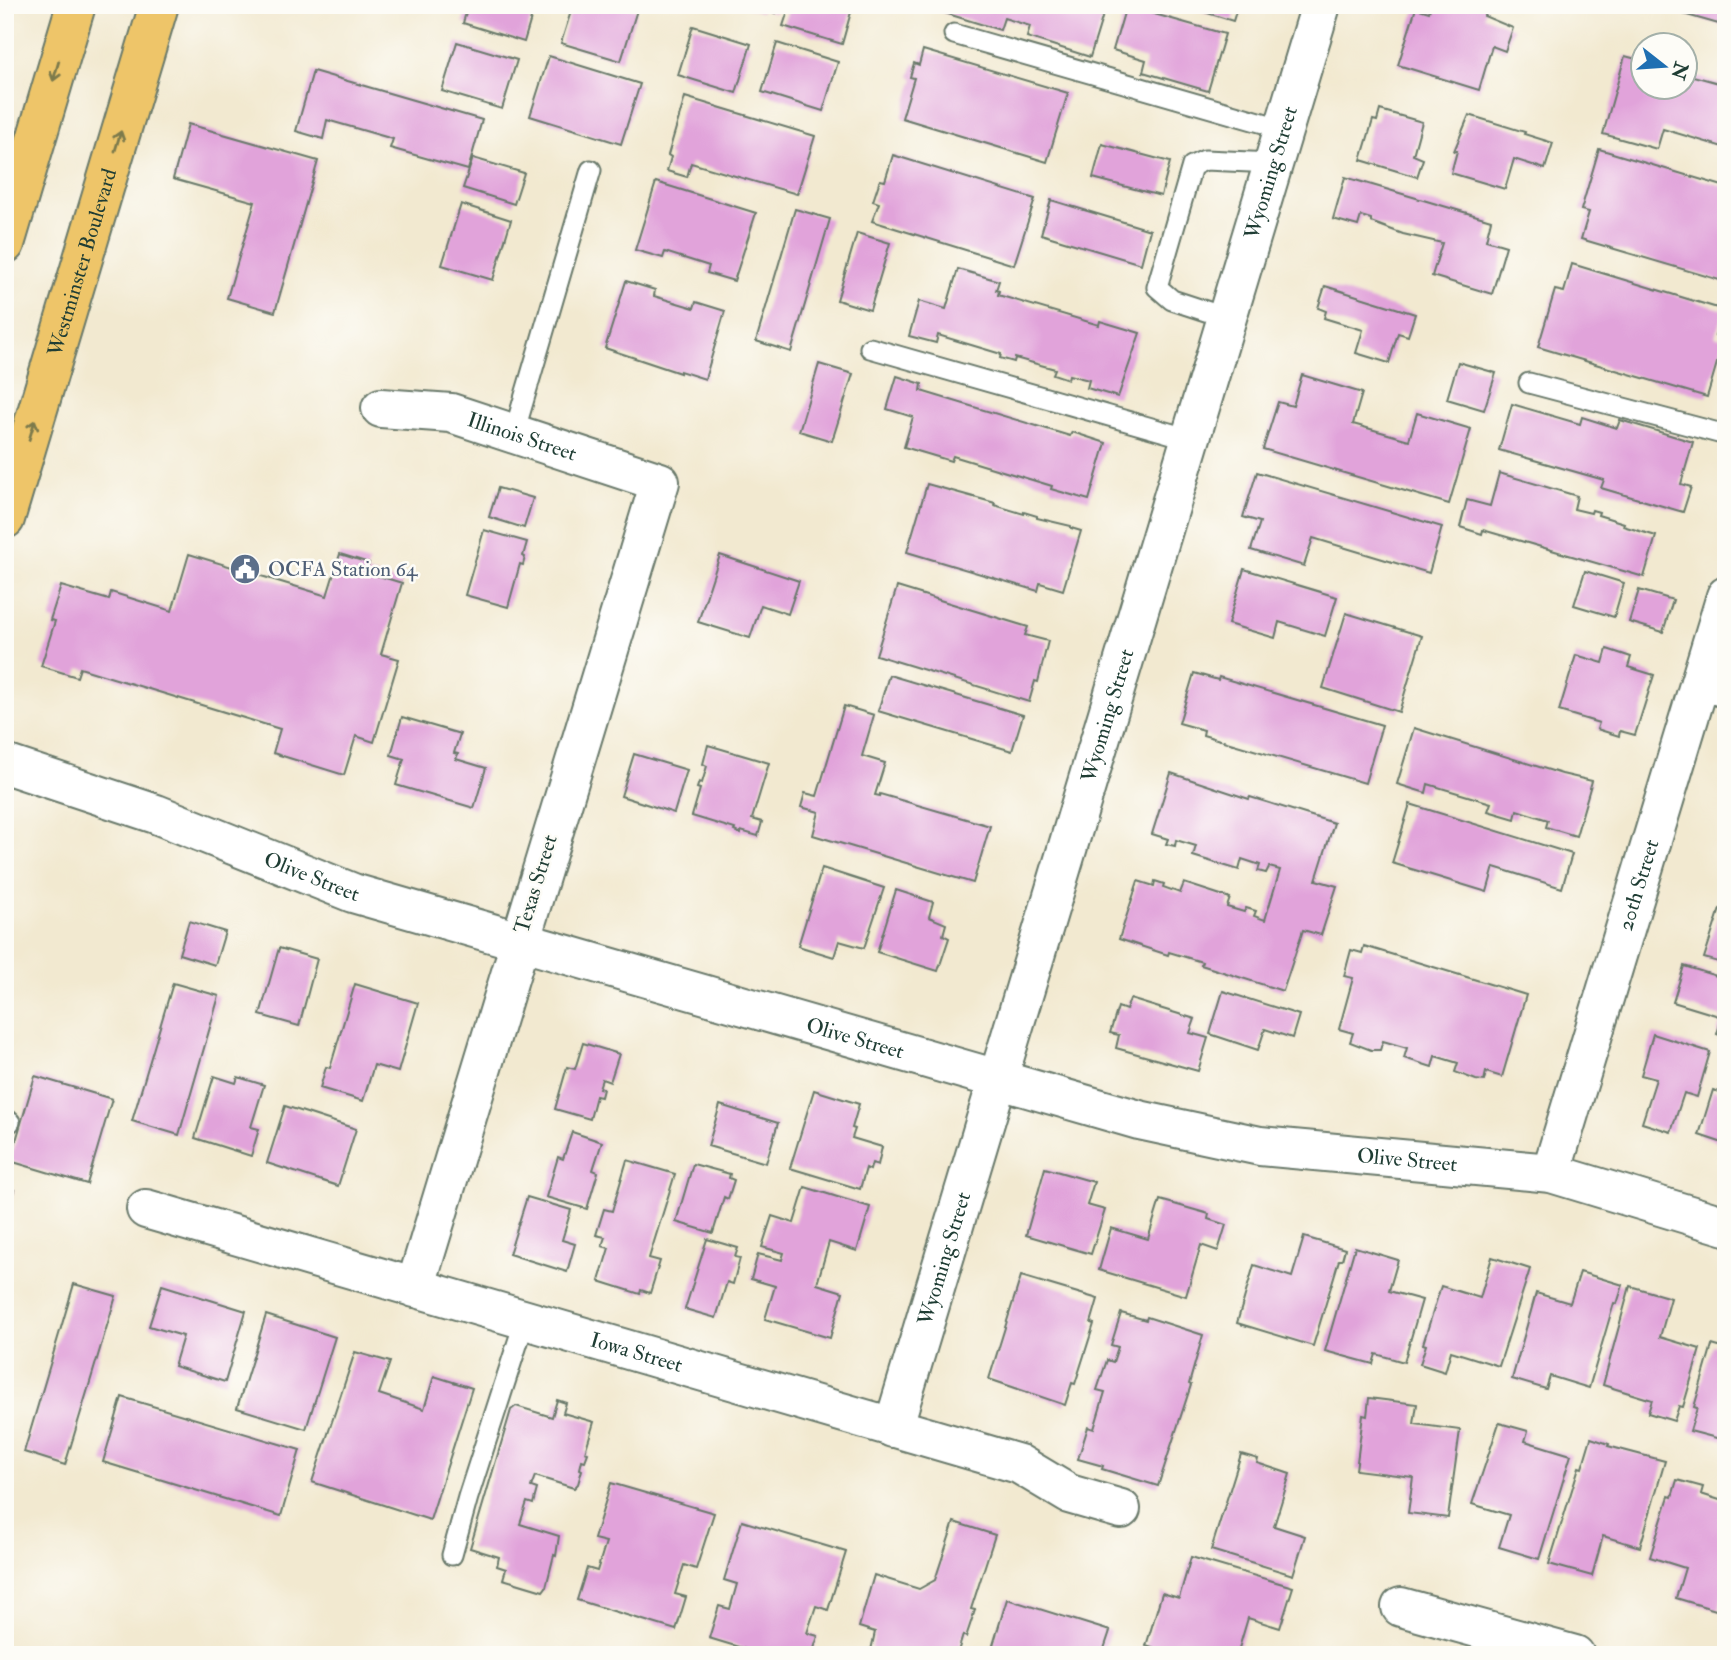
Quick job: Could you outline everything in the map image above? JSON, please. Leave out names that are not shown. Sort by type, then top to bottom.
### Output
[{"type":"main road","points":[[5,244],[76,5]]},
{"type":"main road","name":"Westminster Boulevard","points":[[5,519],[159,5]]},
{"type":"street","name":"Wyoming Street","points":[[892,1428],[1321,5]]},
{"type":"street","name":"Illinois Street","points":[[381,408],[451,412],[660,482]]},
{"type":"street","name":"Texas Street","points":[[415,1288],[660,482]]},
{"type":"street","name":"20th Street","points":[[1551,1173],[1712,693],[1726,596]]},
{"type":"street","name":"Olive Street","points":[[5,764],[156,814],[353,893],[1139,1120],[1260,1146],[1551,1173],[1726,1226]]},
{"type":"street","name":"Iowa Street","points":[[146,1209],[1019,1464],[1069,1494],[1121,1509]]},
{"type":"street","points":[[1401,1606],[1575,1655]]},
{"type":"lane","points":[[954,34],[1279,146]]},
{"type":"lane","points":[[1227,318],[1172,300],[1157,287],[1192,166],[1205,160],[1279,146]]},
{"type":"lane","points":[[514,433],[591,170]]},
{"type":"lane","points":[[870,348],[1190,439]]},
{"type":"lane","points":[[1529,383],[1726,435]]},
{"type":"lane","points":[[452,1555],[525,1320]]},
{"type":"building","points":[[468,5],[535,5],[524,42],[463,23]]},
{"type":"building","points":[[573,5],[620,5],[637,10],[621,61],[561,43]]},
{"type":"building","points":[[739,5],[777,5],[775,13]]},
{"type":"building","points":[[790,5],[853,5],[842,44],[783,26]]},
{"type":"building","points":[[936,5],[1106,5],[1090,57],[1027,37],[1030,26],[1004,18],[1000,30],[935,10]]},
{"type":"building","points":[[1182,5],[1238,5],[1233,21]]},
{"type":"building","points":[[1431,5],[1487,5],[1484,16],[1513,28],[1505,51],[1492,46],[1479,90],[1398,65],[1416,8],[1429,12]]},
{"type":"building","points":[[1655,5],[1726,5],[1722,25],[1655,6]]},
{"type":"building","points":[[1126,6],[1225,34],[1208,91],[1143,72],[1146,60],[1113,50]]},
{"type":"building","points":[[693,26],[751,44],[736,93],[678,75]]},
{"type":"building","points":[[457,42],[517,60],[502,109],[442,91]]},
{"type":"building","points":[[777,43],[838,62],[823,111],[762,92]]},
{"type":"building","points":[[923,50],[1068,93],[1047,162],[902,118],[914,78],[910,77],[914,63],[919,65]]},
{"type":"building","points":[[549,56],[640,84],[621,144],[530,116]]},
{"type":"building","points":[[1625,56],[1630,57],[1630,102],[1700,102],[1700,78],[1726,85],[1726,148],[1663,129],[1657,149],[1603,134]]},
{"type":"building","points":[[313,71],[482,120],[468,170],[390,148],[393,139],[327,120],[323,139],[296,131]]},
{"type":"building","points":[[685,97],[815,136],[797,194],[691,163],[687,177],[667,171],[671,157],[668,155]]},
{"type":"building","points":[[1380,110],[1422,122],[1413,155],[1423,159],[1417,177],[1361,160],[1373,120],[1377,121]]},
{"type":"building","points":[[1469,115],[1553,143],[1545,169],[1514,159],[1505,189],[1451,173],[1457,151],[1454,151]]},
{"type":"building","points":[[188,124],[318,161],[275,312],[227,298],[255,202],[173,179]]},
{"type":"building","points":[[1102,144],[1170,162],[1161,196],[1093,178]]},
{"type":"building","points":[[1599,149],[1726,187],[1726,282],[1581,239],[1589,212],[1581,210]]},
{"type":"building","points":[[893,155],[1035,199],[1014,265],[872,221],[879,203],[873,201],[880,180],[885,181]]},
{"type":"building","points":[[473,158],[524,173],[514,204],[463,188]]},
{"type":"building","points":[[1345,177],[1491,220],[1486,240],[1506,246],[1492,294],[1432,276],[1442,243],[1403,234],[1361,216],[1358,226],[1333,219]]},
{"type":"building","points":[[656,182],[756,213],[734,281],[707,273],[709,266],[665,252],[663,258],[635,250]]},
{"type":"building","points":[[1051,200],[1150,230],[1141,264],[1041,234]]},
{"type":"building","points":[[461,204],[511,220],[493,280],[442,265]]},
{"type":"building","points":[[795,209],[830,219],[791,352],[756,341]]},
{"type":"building","points":[[857,233],[890,243],[870,310],[837,300]]},
{"type":"building","points":[[1572,264],[1724,310],[1715,336],[1724,339],[1707,397],[1538,347],[1555,290],[1564,292]]},
{"type":"building","points":[[958,269],[999,281],[996,290],[999,291],[998,295],[1099,325],[1100,321],[1140,333],[1118,397],[1087,388],[1089,380],[1069,375],[1068,379],[1053,374],[1055,369],[1015,358],[1014,362],[1000,358],[1001,354],[938,335],[936,343],[909,336],[919,301],[946,309]]},
{"type":"building","points":[[626,281],[655,290],[654,296],[694,308],[696,302],[725,311],[705,379],[605,348]]},
{"type":"building","points":[[1325,286],[1415,314],[1408,336],[1398,333],[1389,363],[1356,353],[1363,330],[1324,318],[1326,311],[1318,308]]},
{"type":"building","points":[[1458,362],[1496,373],[1484,410],[1447,399]]},
{"type":"building","points":[[819,364],[853,374],[832,441],[799,431]]},
{"type":"building","points":[[1302,375],[1362,393],[1353,424],[1409,440],[1417,413],[1471,429],[1449,504],[1263,449],[1278,402],[1293,406]]},
{"type":"building","points":[[897,376],[922,384],[921,391],[1070,436],[1072,432],[1106,443],[1089,500],[953,456],[951,461],[904,447],[913,417],[887,409]]},
{"type":"building","points":[[1512,404],[1580,424],[1582,417],[1617,428],[1620,420],[1693,442],[1681,484],[1691,487],[1683,512],[1601,488],[1604,480],[1499,450]]},
{"type":"building","points":[[1257,472],[1442,527],[1429,573],[1313,538],[1304,566],[1251,550],[1260,522],[1243,517]]},
{"type":"building","points":[[1499,473],[1577,496],[1574,509],[1599,512],[1598,515],[1624,523],[1623,526],[1656,536],[1644,577],[1483,530],[1482,534],[1460,527],[1467,500],[1490,506]]},
{"type":"building","points":[[927,484],[1081,531],[1063,590],[1040,583],[1038,591],[907,552]]},
{"type":"building","points":[[498,488],[533,498],[524,528],[489,517]]},
{"type":"building","points":[[484,530],[527,542],[523,565],[520,564],[508,607],[465,595]]},
{"type":"building","points":[[189,554],[327,596],[340,554],[369,563],[366,572],[402,583],[381,654],[399,659],[374,742],[356,736],[344,775],[273,753],[280,729],[80,668],[77,677],[41,666],[55,621],[50,620],[61,586],[109,600],[111,592],[172,611]]},
{"type":"building","points":[[720,555],[799,581],[788,614],[761,605],[750,638],[698,622]]},
{"type":"building","points":[[1244,569],[1337,597],[1325,636],[1279,622],[1275,638],[1228,624]]},
{"type":"building","points":[[1585,571],[1624,583],[1614,617],[1574,605]]},
{"type":"building","points":[[897,587],[1028,627],[1025,635],[1048,641],[1038,682],[1035,681],[1029,702],[876,655]]},
{"type":"building","points":[[1639,590],[1673,600],[1663,632],[1629,622]]},
{"type":"building","points":[[1346,613],[1422,636],[1399,712],[1323,688]]},
{"type":"building","points":[[1607,649],[1631,657],[1628,667],[1654,675],[1635,735],[1620,731],[1619,736],[1597,729],[1599,723],[1559,711],[1576,655],[1603,663]]},
{"type":"building","points":[[1194,673],[1218,680],[1219,677],[1382,725],[1365,783],[1203,735],[1204,730],[1179,723]]},
{"type":"building","points":[[889,675],[1023,715],[1012,751],[878,711]]},
{"type":"building","points":[[844,706],[874,715],[862,756],[885,763],[875,795],[880,794],[990,826],[973,883],[813,835],[819,812],[801,807],[805,793],[817,796]]},
{"type":"building","points":[[402,717],[460,734],[454,753],[458,754],[456,759],[486,768],[474,808],[396,785],[404,759],[391,755]]},
{"type":"building","points":[[1414,728],[1592,781],[1576,836],[1546,827],[1548,820],[1517,810],[1515,819],[1488,811],[1491,803],[1428,784],[1426,793],[1397,784]]},
{"type":"building","points":[[708,745],[769,763],[752,819],[762,822],[758,836],[741,831],[741,834],[734,831],[735,829],[692,816],[700,789],[697,788],[699,782],[702,783],[707,766],[703,764]]},
{"type":"building","points":[[634,754],[687,770],[674,813],[621,796]]},
{"type":"building","points":[[1171,773],[1334,823],[1316,880],[1337,886],[1321,935],[1303,930],[1283,991],[1201,965],[1202,962],[1169,952],[1168,955],[1119,939],[1138,881],[1154,886],[1155,881],[1180,893],[1184,883],[1230,898],[1227,907],[1244,912],[1246,908],[1256,911],[1254,916],[1265,920],[1280,870],[1269,867],[1266,873],[1258,871],[1260,865],[1242,859],[1239,870],[1193,856],[1196,846],[1176,840],[1175,846],[1166,844],[1168,839],[1152,834]]},
{"type":"building","points":[[1410,804],[1572,854],[1562,888],[1494,867],[1487,892],[1392,863]]},
{"type":"building","points":[[822,868],[884,888],[864,948],[839,941],[834,957],[798,946]]},
{"type":"building","points":[[896,890],[933,902],[929,917],[946,924],[943,935],[949,938],[938,971],[877,952]]},
{"type":"building","points":[[1720,909],[1726,911],[1726,964],[1704,958]]},
{"type":"building","points":[[189,921],[225,932],[215,965],[179,954]]},
{"type":"building","points":[[1364,946],[1526,995],[1502,1077],[1486,1072],[1484,1081],[1476,1080],[1455,1072],[1458,1063],[1435,1056],[1432,1067],[1404,1058],[1407,1048],[1383,1041],[1380,1050],[1371,1050],[1350,1042],[1353,1033],[1339,1029],[1353,978],[1344,976],[1351,950],[1362,953]]},
{"type":"building","points":[[279,948],[317,959],[299,1026],[260,1015]]},
{"type":"building","points":[[1684,966],[1726,979],[1726,1037],[1717,1034],[1722,1017],[1673,1002]]},
{"type":"building","points":[[173,983],[219,996],[179,1135],[132,1121]]},
{"type":"building","points":[[355,984],[418,1003],[398,1072],[374,1065],[363,1101],[320,1088],[326,1067],[330,1068]]},
{"type":"building","points":[[1223,991],[1299,1015],[1292,1038],[1265,1029],[1258,1050],[1210,1034]]},
{"type":"building","points":[[1130,999],[1195,1019],[1190,1033],[1208,1038],[1198,1071],[1116,1048],[1119,1035],[1110,1033],[1118,1007],[1126,1010]]},
{"type":"building","points":[[1653,1034],[1710,1052],[1697,1097],[1684,1093],[1671,1132],[1642,1123],[1656,1079],[1641,1075]]},
{"type":"building","points":[[583,1043],[619,1054],[610,1082],[602,1079],[599,1088],[603,1089],[601,1097],[596,1096],[590,1119],[555,1109],[567,1067],[575,1069]]},
{"type":"building","points":[[35,1076],[112,1099],[87,1184],[10,1161]]},
{"type":"building","points":[[214,1076],[236,1083],[238,1077],[264,1085],[251,1127],[259,1129],[251,1156],[195,1138]]},
{"type":"building","points":[[814,1090],[859,1104],[852,1138],[882,1147],[878,1165],[872,1163],[870,1170],[866,1168],[860,1189],[790,1168]]},
{"type":"building","points":[[1713,1090],[1726,1094],[1726,1144],[1699,1135]]},
{"type":"building","points":[[720,1105],[778,1123],[766,1163],[708,1146]]},
{"type":"building","points":[[285,1106],[356,1129],[338,1186],[267,1163]]},
{"type":"building","points":[[572,1132],[602,1142],[593,1170],[598,1172],[587,1209],[546,1197],[558,1157],[563,1159]]},
{"type":"building","points":[[627,1160],[675,1174],[649,1258],[660,1261],[650,1293],[641,1290],[640,1294],[599,1281],[609,1248],[602,1246],[605,1237],[596,1235],[604,1209],[612,1211]]},
{"type":"building","points":[[693,1164],[730,1174],[729,1178],[734,1180],[728,1199],[724,1197],[713,1233],[676,1222]]},
{"type":"building","points":[[1045,1168],[1094,1182],[1087,1205],[1105,1210],[1091,1254],[1026,1235]]},
{"type":"building","points":[[805,1187],[870,1207],[857,1251],[829,1242],[817,1284],[843,1292],[830,1338],[765,1319],[775,1286],[751,1279],[758,1254],[782,1260],[784,1253],[762,1247],[772,1216],[794,1223]]},
{"type":"building","points":[[5,1188],[14,1190],[6,1216],[5,1216]]},
{"type":"building","points":[[527,1197],[571,1210],[562,1240],[575,1244],[567,1272],[509,1254]]},
{"type":"building","points":[[1160,1200],[1209,1214],[1208,1219],[1226,1225],[1218,1251],[1201,1245],[1186,1296],[1099,1270],[1111,1228],[1148,1239]]},
{"type":"building","points":[[1304,1237],[1345,1249],[1342,1260],[1339,1260],[1313,1346],[1237,1323],[1254,1265],[1292,1277]]},
{"type":"building","points":[[707,1239],[738,1248],[735,1257],[740,1258],[733,1284],[727,1282],[716,1318],[685,1309]]},
{"type":"building","points":[[1355,1247],[1398,1260],[1389,1291],[1422,1300],[1404,1362],[1376,1354],[1373,1364],[1325,1351]]},
{"type":"building","points":[[1492,1257],[1530,1269],[1499,1366],[1451,1351],[1445,1372],[1420,1364],[1426,1345],[1423,1344],[1441,1286],[1480,1298]]},
{"type":"building","points":[[1580,1272],[1623,1285],[1617,1304],[1614,1303],[1589,1388],[1550,1376],[1546,1389],[1512,1379],[1536,1293],[1570,1303]]},
{"type":"building","points":[[1021,1276],[1098,1299],[1091,1323],[1094,1324],[1075,1384],[1072,1383],[1065,1405],[989,1379]]},
{"type":"building","points":[[74,1284],[116,1296],[65,1465],[24,1452]]},
{"type":"building","points":[[162,1285],[246,1311],[225,1382],[174,1366],[183,1336],[149,1326]]},
{"type":"building","points":[[1630,1286],[1671,1298],[1660,1337],[1700,1349],[1683,1407],[1679,1406],[1674,1421],[1648,1413],[1652,1400],[1603,1385]]},
{"type":"building","points":[[1121,1313],[1146,1320],[1147,1317],[1203,1335],[1189,1384],[1191,1385],[1158,1486],[1078,1459],[1088,1427],[1094,1429],[1105,1392],[1097,1390],[1107,1360],[1113,1362],[1118,1347],[1111,1345]]},
{"type":"building","points":[[266,1315],[335,1337],[306,1429],[237,1408]]},
{"type":"building","points":[[1712,1345],[1726,1349],[1724,1440],[1690,1431]]},
{"type":"building","points":[[355,1352],[390,1362],[379,1394],[424,1409],[434,1376],[472,1388],[430,1520],[312,1482]]},
{"type":"building","points":[[122,1397],[300,1450],[281,1516],[103,1462]]},
{"type":"building","points":[[1369,1398],[1417,1404],[1414,1424],[1460,1430],[1448,1518],[1408,1513],[1413,1477],[1356,1470],[1363,1415],[1367,1416]]},
{"type":"building","points":[[557,1400],[566,1403],[563,1413],[594,1422],[585,1452],[588,1453],[585,1461],[582,1460],[578,1484],[574,1488],[535,1476],[531,1487],[537,1489],[533,1504],[527,1502],[520,1524],[559,1536],[556,1556],[554,1555],[543,1591],[503,1579],[506,1569],[497,1566],[499,1557],[470,1548],[511,1410],[516,1406],[552,1417]]},
{"type":"building","points":[[1499,1423],[1528,1431],[1525,1441],[1571,1455],[1539,1559],[1499,1547],[1509,1515],[1472,1504]]},
{"type":"building","points":[[1591,1438],[1609,1444],[1608,1446],[1665,1461],[1640,1547],[1603,1536],[1592,1576],[1549,1564],[1579,1467],[1582,1468]]},
{"type":"building","points":[[1241,1454],[1258,1459],[1257,1463],[1290,1474],[1274,1526],[1305,1536],[1293,1575],[1211,1550]]},
{"type":"building","points":[[1677,1480],[1703,1487],[1701,1494],[1726,1502],[1726,1579],[1719,1611],[1676,1598],[1685,1568],[1650,1557],[1669,1496],[1672,1497]]},
{"type":"building","points":[[611,1483],[714,1513],[696,1569],[684,1565],[675,1594],[686,1597],[676,1630],[577,1600],[587,1568],[597,1571],[606,1542],[594,1539]]},
{"type":"building","points":[[742,1521],[846,1552],[828,1610],[816,1606],[807,1633],[818,1636],[812,1655],[765,1655],[709,1638],[719,1606],[730,1609],[737,1584],[724,1580]]},
{"type":"building","points":[[954,1522],[995,1535],[971,1609],[975,1610],[957,1655],[870,1655],[875,1632],[859,1627],[874,1575],[919,1589],[935,1580]]},
{"type":"building","points":[[1191,1557],[1293,1587],[1280,1628],[1248,1618],[1237,1655],[1173,1655],[1146,1646],[1162,1593],[1179,1598]]},
{"type":"building","points":[[1007,1599],[1110,1631],[1102,1655],[990,1655]]},
{"type":"place","name":"OCFA Station 64","points":[[245,569]]}]
